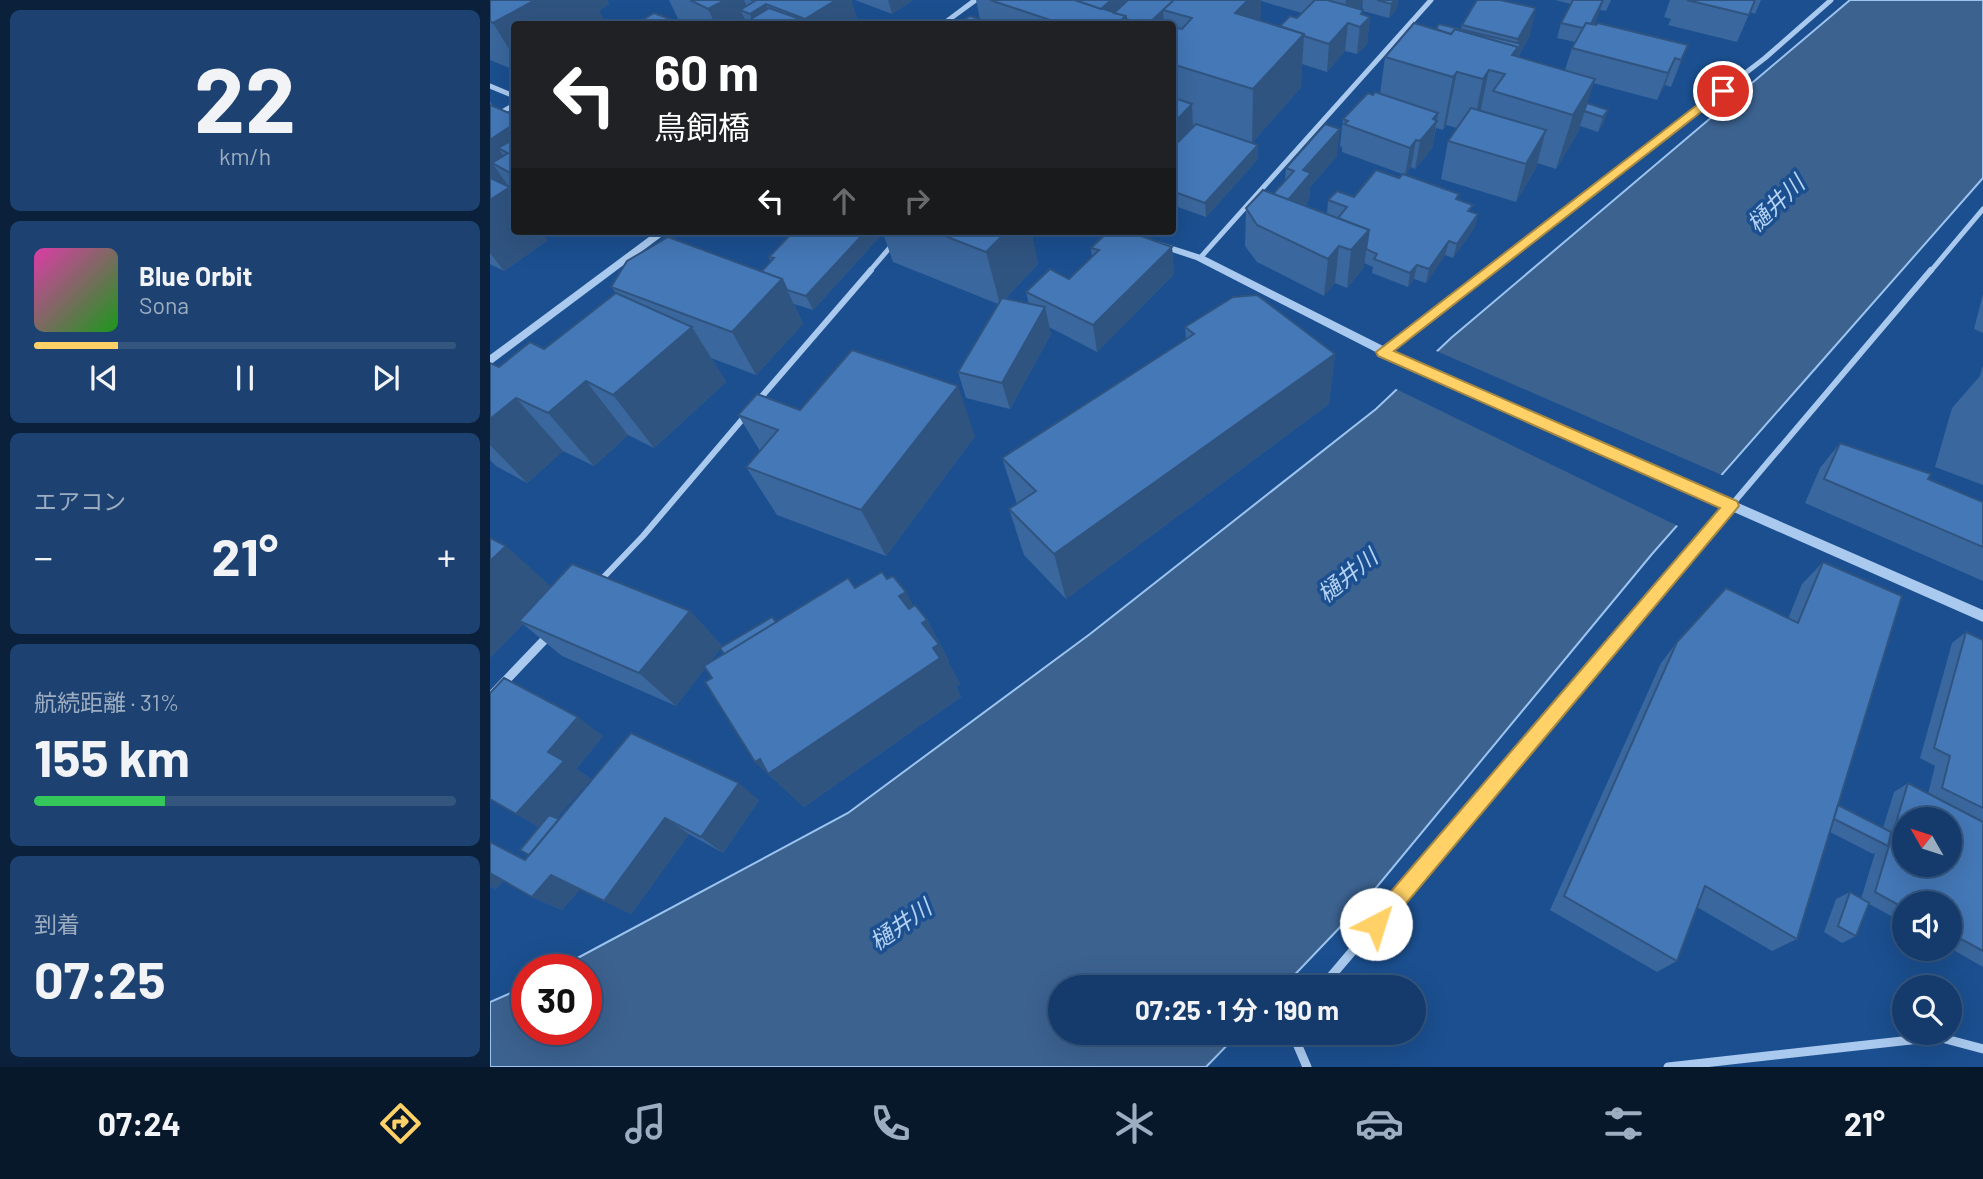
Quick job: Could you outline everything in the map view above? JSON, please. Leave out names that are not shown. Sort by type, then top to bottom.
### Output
[{"type":"street","points":[[947,21],[976,0]]},
{"type":"street","points":[[1199,258],[1431,0]]},
{"type":"street","points":[[1383,352],[1744,74],[1832,0]]},
{"type":"street","points":[[490,86],[511,95]]},
{"type":"street","points":[[490,119],[511,107]]},
{"type":"street","points":[[1332,975],[1983,209]]},
{"type":"street","points":[[490,361],[659,235]]},
{"type":"street","points":[[595,586],[643,536],[901,235]]},
{"type":"street","points":[[1143,239],[1199,258],[1407,363],[1983,616]]},
{"type":"street","points":[[490,697],[557,626]]},
{"type":"street","points":[[1668,1067],[1938,1037],[1983,1049]]},
{"type":"street","points":[[1298,1045],[1307,1067]]},
{"type":"water","name":"樋井川","points":[[1850,0],[1983,0],[1983,178],[1652,554],[1366,900],[1294,975],[1048,975],[1048,1045],[1227,1045],[1206,1067],[490,1067],[490,1002],[511,993],[511,1045],[602,1045],[602,954],[585,954],[848,813],[1090,634],[1376,409],[1451,338]]},
{"type":"pier","points":[[1434,350],[1724,476],[1680,527],[1394,388]]},
{"type":"building","points":[[490,0],[535,0],[493,23],[490,21]]},
{"type":"building","points":[[690,0],[725,0],[708,9]]},
{"type":"building","points":[[751,0],[836,0],[805,19],[766,4],[750,14],[740,10],[755,1]]},
{"type":"building","points":[[990,0],[1075,0],[1126,16],[1120,21],[1053,21]]},
{"type":"building","points":[[1075,0],[1111,0],[1101,9]]},
{"type":"building","points":[[1128,0],[1174,0],[1151,21],[1133,21],[1114,13]]},
{"type":"building","points":[[1174,0],[1248,0],[1235,13],[1304,34],[1253,89],[1176,65],[1176,28],[1182,29],[1192,18],[1163,10]]},
{"type":"building","points":[[1315,0],[1327,0],[1363,10],[1361,14],[1370,17],[1360,27],[1348,23],[1329,44],[1280,26],[1290,16],[1297,18]]},
{"type":"building","points":[[1377,0],[1395,0],[1391,4]]},
{"type":"building","points":[[1477,0],[1500,0],[1536,8],[1518,39],[1462,25]]},
{"type":"building","points":[[1573,0],[1603,0],[1591,24],[1586,23],[1583,28],[1561,23]]},
{"type":"building","points":[[1687,0],[1755,0],[1749,15]]},
{"type":"building","points":[[769,8],[806,21],[757,21],[751,19]]},
{"type":"building","points":[[654,13],[675,21],[641,21]]},
{"type":"building","points":[[970,16],[985,21],[962,21]]},
{"type":"building","points":[[1414,23],[1451,34],[1455,29],[1518,47],[1512,55],[1595,79],[1573,115],[1493,91],[1505,74],[1489,70],[1483,79],[1457,72],[1453,77],[1385,57]]},
{"type":"building","points":[[1586,23],[1598,23],[1688,45],[1681,60],[1675,58],[1668,73],[1572,48]]},
{"type":"building","points":[[1439,24],[1521,44],[1517,51],[1518,47],[1455,29],[1451,34],[1436,29]]},
{"type":"building","points":[[1375,92],[1438,113],[1433,119],[1437,121],[1420,141],[1416,140],[1410,148],[1344,124],[1348,121],[1343,119],[1368,93],[1373,95]]},
{"type":"building","points":[[1176,98],[1192,104],[1176,121]]},
{"type":"building","points":[[1587,103],[1608,110],[1603,117],[1584,111]]},
{"type":"building","points":[[490,105],[511,114],[511,126],[490,140]]},
{"type":"building","points":[[1471,108],[1546,130],[1526,164],[1448,141]]},
{"type":"building","points":[[1196,124],[1258,145],[1205,203],[1176,192],[1176,144]]},
{"type":"building","points":[[1325,124],[1340,129],[1303,170],[1311,173],[1288,200],[1273,194],[1294,171],[1286,168]]},
{"type":"building","points":[[511,141],[511,173],[492,163],[508,153],[498,148]]},
{"type":"building","points":[[1376,170],[1399,178],[1403,174],[1459,194],[1456,199],[1473,205],[1468,211],[1478,214],[1457,244],[1449,241],[1429,269],[1417,265],[1410,273],[1374,259],[1377,254],[1366,249],[1369,230],[1338,218],[1347,207],[1328,200],[1337,191],[1354,197]]},
{"type":"building","points":[[490,178],[510,187],[490,200]]},
{"type":"building","points":[[1263,190],[1369,230],[1351,250],[1339,246],[1328,259],[1257,225],[1246,208]]},
{"type":"building","points":[[790,235],[862,235],[806,296],[787,290],[782,279],[761,272],[774,258],[769,257]]},
{"type":"building","points":[[942,235],[1003,235],[986,252]]},
{"type":"building","points":[[1105,235],[1138,235],[1172,247],[1093,325],[1026,292],[1050,269],[1069,279],[1099,250],[1091,248]]},
{"type":"building","points":[[668,237],[782,279],[732,332],[611,287],[627,261]]},
{"type":"building","points":[[616,293],[692,327],[613,395],[586,381],[548,413],[516,398],[490,419],[490,363],[499,367],[530,342],[544,349]]},
{"type":"building","points":[[1257,295],[1335,354],[1054,554],[1009,509],[1036,491],[1002,458],[1194,334],[1185,327],[1233,297]]},
{"type":"building","points":[[1002,298],[1045,307],[1002,383],[958,372]]},
{"type":"building","points":[[852,350],[958,386],[861,510],[746,467],[778,430],[738,415],[757,394],[800,410]]},
{"type":"building","points":[[1840,443],[1931,474],[1928,479],[1983,502],[1983,547],[1824,479]]},
{"type":"building","points":[[490,538],[506,546],[490,561]]},
{"type":"building","points":[[1823,562],[1902,596],[1797,939],[1705,886],[1677,961],[1564,896],[1677,642],[1726,588],[1798,623]]},
{"type":"building","points":[[572,564],[690,611],[639,673],[519,621]]},
{"type":"building","points":[[882,572],[887,579],[893,576],[906,592],[899,596],[909,609],[915,605],[927,620],[922,623],[939,644],[933,648],[940,658],[768,774],[760,759],[755,762],[705,682],[712,678],[704,666],[848,578],[855,588]]},
{"type":"building","points":[[772,617],[776,622],[724,654],[720,648]]},
{"type":"building","points":[[1966,632],[1983,640],[1983,808],[1942,788],[1950,756],[1934,748]]},
{"type":"building","points":[[504,678],[578,717],[548,752],[564,761],[516,814],[490,799],[490,693]]},
{"type":"building","points":[[631,733],[739,783],[701,837],[665,818],[604,901],[551,875],[532,897],[490,873],[490,842],[525,860]]},
{"type":"building","points":[[1908,783],[1954,807],[1901,807]]},
{"type":"building","points":[[1838,805],[1891,832],[1888,846],[1834,819]]},
{"type":"building","points":[[1962,811],[1983,822],[1983,951],[1962,940],[1962,891],[1892,891],[1892,901],[1875,892],[1892,836],[1892,877],[1962,877]]},
{"type":"building","points":[[549,815],[559,819],[529,855],[520,850]]},
{"type":"building","points":[[1850,892],[1869,903],[1856,936],[1838,926]]},
{"type":"route","points":[[1376,924],[1731,506],[1383,352],[1723,91]]}]
